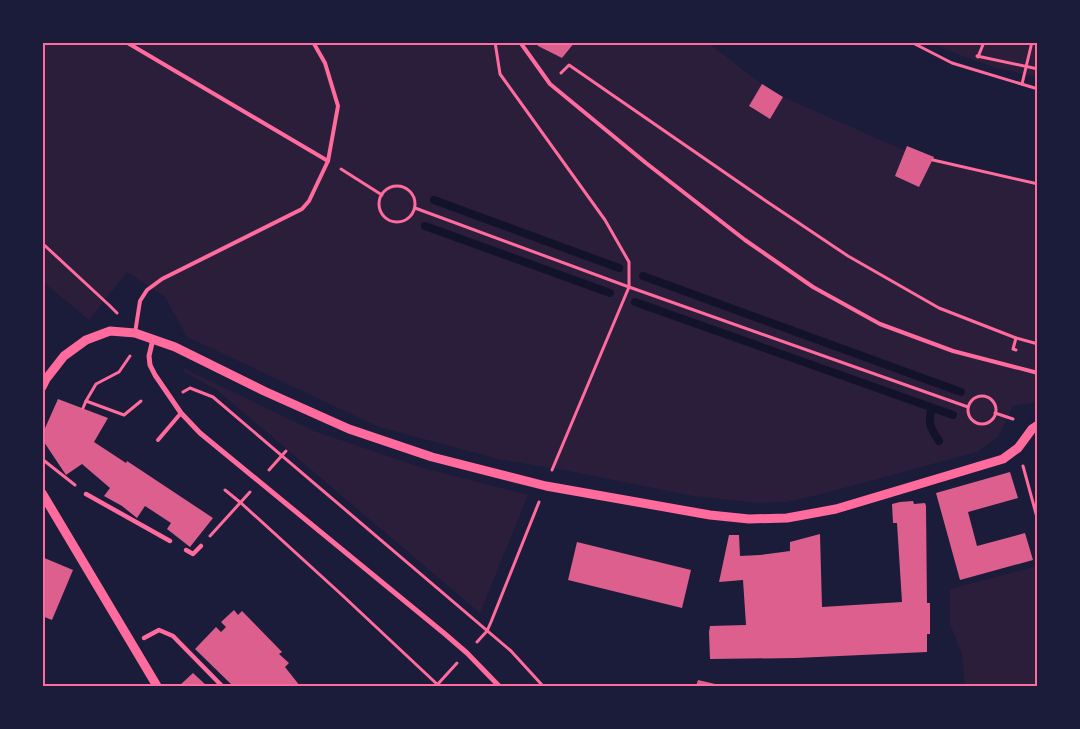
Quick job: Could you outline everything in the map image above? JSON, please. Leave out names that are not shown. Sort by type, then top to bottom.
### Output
[{"type":"street","points":[[42,387],[64,356],[86,340],[110,331],[135,333],[175,348],[349,429],[432,457],[546,486],[710,515],[748,519],[787,518],[836,509],[1003,459],[1018,448],[1032,429],[1038,425]]},
{"type":"street","points":[[153,339],[149,356],[150,365],[181,413],[236,464],[445,634],[467,653],[499,686]]},
{"type":"street","points":[[42,493],[157,686]]},
{"type":"street","points":[[86,494],[170,541]]},
{"type":"street","points":[[186,550],[193,554],[200,546]]},
{"type":"street","points":[[144,638],[159,630],[173,636],[222,686]]},
{"type":"lane","points":[[126,42],[328,161]]},
{"type":"lane","points":[[135,333],[140,301],[147,290],[162,279],[302,209],[309,201],[328,161],[338,106],[325,63],[313,42]]},
{"type":"lane","points":[[520,42],[550,84],[646,163],[745,240],[813,287],[880,324],[953,351],[1038,373]]},
{"type":"lane","points":[[158,440],[181,413]]},
{"type":"path","points":[[495,42],[500,74],[605,220],[630,262],[629,287],[552,471]]},
{"type":"path","points":[[911,42],[952,63],[1038,88]]},
{"type":"path","points":[[984,42],[978,57],[1038,69]]},
{"type":"path","points":[[1022,84],[1032,42]]},
{"type":"path","points":[[578,72],[848,256],[939,308],[1016,338],[1038,344]]},
{"type":"path","points":[[932,160],[1038,184]]},
{"type":"path","points":[[341,169],[382,195]]},
{"type":"path","points":[[401,187],[406,189],[414,197],[414,208],[412,214],[403,221],[391,221],[385,218],[382,213],[380,207],[382,195],[390,188],[401,187]]},
{"type":"path","points":[[414,208],[629,287],[968,407]]},
{"type":"path","points":[[42,244],[109,305],[135,333]]},
{"type":"path","points":[[83,408],[96,384],[119,372],[130,356]]},
{"type":"path","points":[[182,393],[190,388],[213,397],[511,650],[543,686]]},
{"type":"path","points":[[985,396],[992,401],[996,413],[994,418],[986,423],[977,423],[970,416],[968,407],[976,397],[985,396]]},
{"type":"path","points":[[86,401],[124,415],[141,402]]},
{"type":"path","points":[[996,413],[1013,419]]},
{"type":"path","points":[[269,471],[286,451]]},
{"type":"path","points":[[42,459],[86,494]]},
{"type":"path","points":[[1023,466],[1038,521]]},
{"type":"path","points":[[222,524],[254,488]]},
{"type":"path","points":[[225,490],[335,588],[438,686],[459,662]]},
{"type":"path","points":[[475,644],[487,631],[542,497]]},
{"type":"shaded area","points":[[536,42],[538,46],[562,58],[575,43],[708,43],[762,84],[749,107],[770,119],[783,97],[906,151],[919,187],[932,161],[1037,186],[1037,402],[1013,406],[998,437],[977,452],[786,502],[758,503],[693,496],[498,459],[379,427],[187,337],[165,297],[127,272],[89,320],[43,282],[42,43]]},
{"type":"shaded area","points":[[933,43],[1037,43],[1037,77],[996,68]]},
{"type":"shaded area","points":[[185,369],[314,431],[423,468],[528,495],[480,613],[217,390],[183,371]]},
{"type":"shaded area","points":[[1037,566],[1037,686],[965,686],[962,654],[950,624],[950,589]]},
{"type":"building","points":[[536,42],[575,42],[562,58],[538,46]]},
{"type":"building","points":[[762,84],[783,97],[770,119],[749,106]]},
{"type":"building","points":[[907,146],[934,157],[919,187],[895,176]]},
{"type":"building","points":[[58,399],[108,418],[94,442],[126,463],[127,461],[213,518],[190,547],[167,529],[171,523],[145,506],[137,518],[122,506],[104,496],[110,488],[82,464],[66,475],[42,439]]},
{"type":"building","points":[[1010,472],[1018,498],[968,512],[977,546],[1025,533],[1033,560],[960,580],[936,493]]},
{"type":"building","points":[[913,501],[914,504],[925,503],[926,506],[927,603],[930,603],[930,634],[927,634],[927,652],[796,658],[710,659],[710,626],[746,625],[743,580],[719,582],[729,535],[739,535],[740,556],[790,551],[790,542],[820,534],[822,607],[902,602],[897,523],[893,523],[892,504]]},
{"type":"building","points":[[577,542],[691,570],[682,608],[568,580]]},
{"type":"building","points":[[42,557],[73,570],[52,620],[42,616]]},
{"type":"building","points":[[234,610],[238,615],[242,611],[282,652],[279,654],[289,663],[285,667],[300,686],[233,686],[195,649],[216,627],[221,632],[226,627],[221,622]]},
{"type":"building","points":[[193,673],[207,686],[179,686]]},
{"type":"building","points":[[698,680],[724,686],[696,686]]},
{"type":"waterway","points":[[434,200],[619,268]]},
{"type":"waterway","points":[[425,226],[610,293]]},
{"type":"waterway","points":[[643,276],[961,392]]},
{"type":"waterway","points":[[635,302],[953,415]]},
{"type":"waterway","points":[[932,408],[931,426],[939,441]]}]
